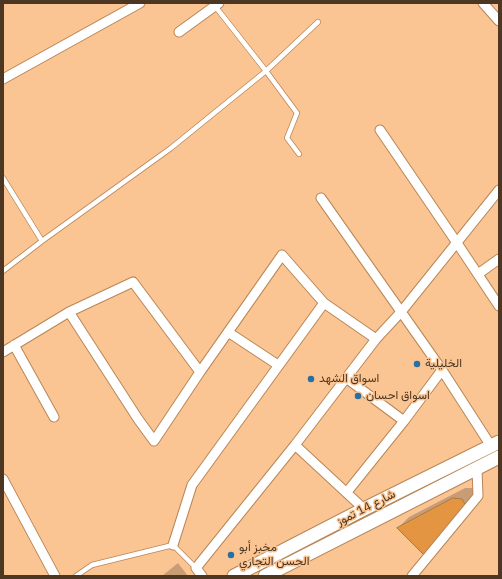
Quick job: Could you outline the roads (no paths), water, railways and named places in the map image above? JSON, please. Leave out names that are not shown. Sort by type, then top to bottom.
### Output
[{"type":"main road","name":"شارع 14 تموز","points":[[234,576],[495,444]]},
{"type":"main road","name":"شارع 14 تموز","points":[[265,576],[499,457]]},
{"type":"street","points":[[3,80],[140,3]]},
{"type":"street","points":[[483,3],[499,21]]},
{"type":"street","points":[[179,32],[217,4]]},
{"type":"street","points":[[380,130],[499,306]]},
{"type":"street","points":[[202,576],[196,568],[295,445],[376,339],[401,312],[499,190]]},
{"type":"street","points":[[321,198],[495,444]]},
{"type":"street","points":[[69,312],[138,419],[154,441],[200,372],[282,255],[324,303],[376,339]]},
{"type":"street","points":[[478,274],[499,259]]},
{"type":"street","points":[[3,352],[69,312],[133,282],[200,372]]},
{"type":"street","points":[[173,545],[192,485],[324,303]]},
{"type":"street","points":[[228,332],[278,365]]},
{"type":"street","points":[[14,344],[54,417]]},
{"type":"street","points":[[347,492],[404,422],[442,370]]},
{"type":"street","points":[[346,378],[404,422]]},
{"type":"street","points":[[295,445],[364,509]]},
{"type":"street","points":[[412,576],[478,496],[477,469]]},
{"type":"street","points":[[3,479],[55,576]]},
{"type":"lane","points":[[217,4],[297,113],[287,138],[299,154]]},
{"type":"lane","points":[[3,271],[171,148],[266,71],[318,22]]},
{"type":"lane","points":[[3,178],[42,242]]},
{"type":"lane","points":[[76,576],[92,565],[173,545],[196,568]]},
{"type":"place","name":"الخليلية","points":[[417,364]]},
{"type":"place","name":"اسواق الشهد","points":[[311,379]]},
{"type":"place","name":"اسواق احسان","points":[[358,396]]},
{"type":"place","name":"مخبز أبو الحسن التجاري","points":[[231,555]]}]
